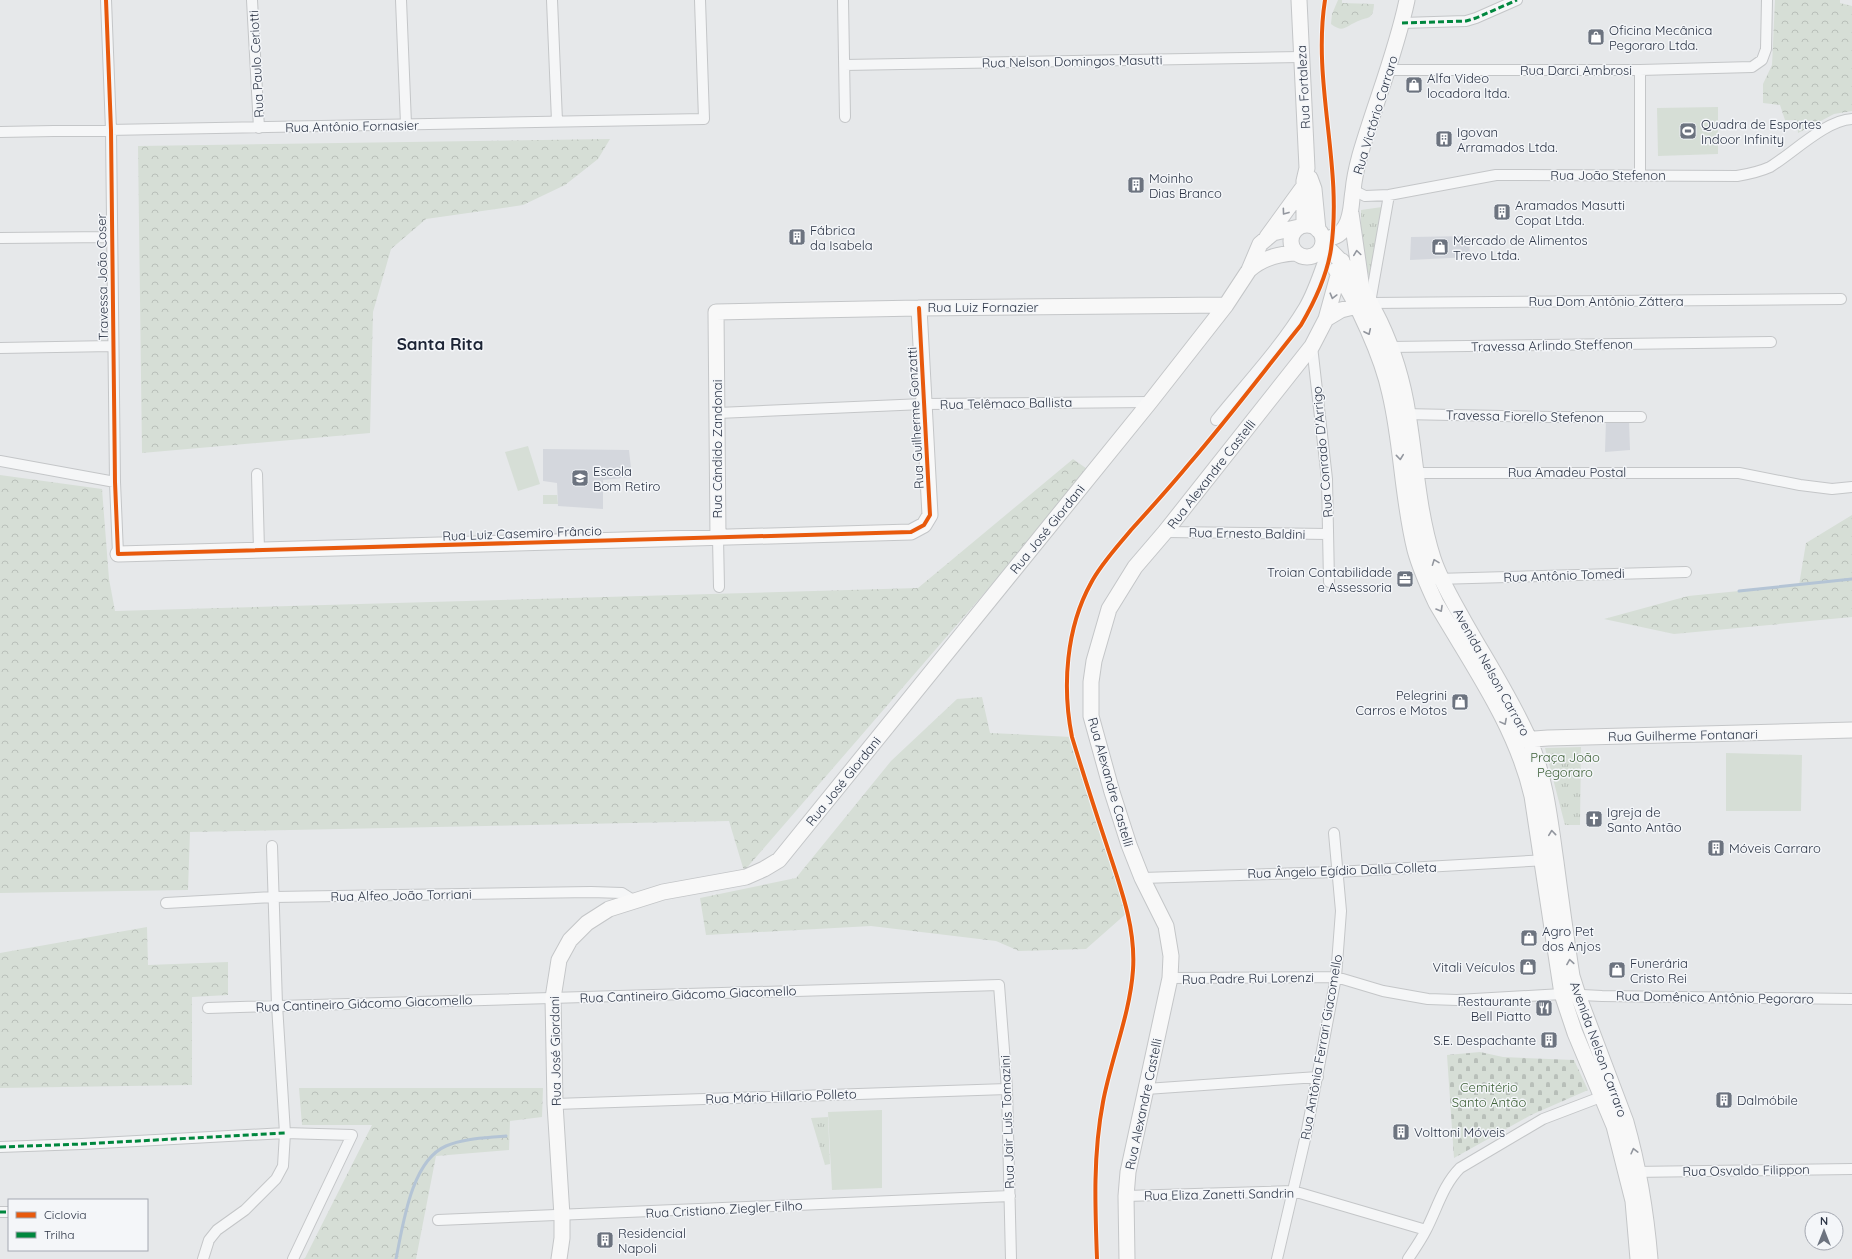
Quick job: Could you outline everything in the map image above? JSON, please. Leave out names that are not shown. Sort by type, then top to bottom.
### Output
[{"type":"street","name":"Travessa João Coser","points":[[106,0],[110,130],[112,346],[118,554]]},
{"type":"street","name":"Rua Paulo Ceriotti","points":[[252,0],[259,128]]},
{"type":"street","points":[[401,0],[406,124]]},
{"type":"street","points":[[552,0],[557,121]]},
{"type":"street","name":"Rua Antônio Fornasier","points":[[0,132],[704,119],[700,0]]},
{"type":"street","points":[[843,0],[845,116]]},
{"type":"street","name":"Rua Fortaleza","points":[[1299,0],[1300,57],[1306,180],[1312,181],[1316,239]]},
{"type":"street","name":"Rua Victório Carraro","points":[[1316,239],[1332,238],[1338,235],[1346,226],[1351,210],[1353,190],[1360,156],[1388,70],[1407,0]]},
{"type":"street","points":[[1402,23],[1466,21],[1517,0]]},
{"type":"street","name":"Rua Darci Ambrosi","points":[[1388,70],[1640,70],[1752,67],[1762,60],[1766,49],[1767,0]]},
{"type":"street","name":"Rua Nelson Domingos Masutti","points":[[844,65],[1300,57]]},
{"type":"street","points":[[1640,70],[1640,175]]},
{"type":"street","name":"Rua João Stefenon","points":[[1353,190],[1365,196],[1389,195],[1496,175],[1737,176],[1755,173],[1769,167],[1831,125],[1852,119]]},
{"type":"street","name":"Rua José Giordani","points":[[559,1259],[562,1238],[562,1216],[555,1104],[553,998],[559,960],[570,940],[587,923],[609,909],[633,900],[663,892],[746,877],[764,870],[779,860],[1150,402],[1226,305],[1249,270],[1256,252],[1306,180]]},
{"type":"street","points":[[1363,300],[1389,195]]},
{"type":"street","points":[[1351,210],[1363,300]]},
{"type":"street","points":[[1295,253],[1292,249],[1291,239],[1295,230],[1316,239]]},
{"type":"street","points":[[1266,238],[1273,232],[1316,239]]},
{"type":"street","points":[[0,238],[111,237]]},
{"type":"street","points":[[1216,420],[1284,336],[1304,307],[1315,285],[1316,239]]},
{"type":"street","name":"Rua José Giordani","points":[[1249,270],[1264,259],[1284,254],[1295,253],[1299,256],[1309,257],[1316,239]]},
{"type":"street","name":"Avenida Nelson Carraro","points":[[1316,239],[1328,259],[1340,267],[1363,300],[1390,347],[1409,474],[1415,550],[1436,603],[1480,664]]},
{"type":"street","name":"Rua Alexandre Castelli","points":[[1126,1259],[1126,1196],[1128,1172],[1170,978],[1171,956],[1166,926],[1142,878],[1114,798],[1096,736],[1091,716],[1091,682],[1094,661],[1109,609],[1135,567],[1166,532],[1312,346],[1326,319],[1340,267]]},
{"type":"street","name":"Rua Dom Antônio Záttera","points":[[1363,300],[1841,299]]},
{"type":"street","points":[[1326,319],[1363,300]]},
{"type":"street","name":"Avenida Nelson Carraro","points":[[1363,300],[1376,349],[1401,414]]},
{"type":"street","name":"Rua Luiz Fornazier","points":[[716,312],[919,308],[1226,305]]},
{"type":"street","name":"Rua Guilherme Gonzatti","points":[[919,308],[930,515],[924,525]]},
{"type":"street","name":"Rua Cândido Zandonai","points":[[716,312],[719,587]]},
{"type":"street","name":"Travessa Arlindo Steffenon","points":[[1390,347],[1771,342]]},
{"type":"street","points":[[0,348],[112,346]]},
{"type":"street","name":"Rua Conrado D'Arrigo","points":[[1312,346],[1327,479],[1330,582]]},
{"type":"street","name":"Rua Telêmaco Ballista","points":[[718,413],[923,404],[1150,402]]},
{"type":"street","name":"Travessa Fiorello Stefenon","points":[[1401,414],[1641,417]]},
{"type":"street","points":[[0,461],[115,482]]},
{"type":"street","name":"Rua Amadeu Postal","points":[[1409,474],[1718,472],[1752,474],[1800,485],[1832,489],[1852,487]]},
{"type":"street","points":[[257,474],[259,550]]},
{"type":"street","name":"Avenida Nelson Carraro","points":[[1409,474],[1429,544],[1442,579],[1480,664],[1522,740],[1527,772],[1539,794],[1549,860],[1572,976],[1609,1094],[1620,1124],[1633,1172],[1642,1241],[1650,1259]]},
{"type":"street","name":"Rua Luiz Casemiro Frâncio","points":[[118,554],[912,532],[924,525]]},
{"type":"street","name":"Rua Ernesto Baldini","points":[[1166,532],[1328,534]]},
{"type":"street","name":"Rua Antônio Tomedi","points":[[1426,580],[1686,572]]},
{"type":"street","name":"Rua Guilherme Fontanari","points":[[1522,740],[1852,730]]},
{"type":"street","name":"Rua Antônia Ferrari Giacomello","points":[[1277,1259],[1294,1191],[1318,1077],[1336,977],[1341,910],[1334,832]]},
{"type":"street","points":[[203,1259],[209,1240],[217,1230],[245,1210],[276,1179],[283,1166],[285,1133],[277,1005],[272,846]]},
{"type":"street","name":"Avenida Nelson Carraro","points":[[1549,860],[1562,994],[1575,1033],[1609,1094]]},
{"type":"street","name":"Rua Ângelo Egídio Dalla Colleta","points":[[1142,878],[1337,872],[1549,860]]},
{"type":"street","name":"Rua Alfeo João Torriani","points":[[166,903],[274,897],[591,892],[622,893],[633,900]]},
{"type":"street","name":"Rua Padre Rui Lorenzi","points":[[1170,978],[1336,977],[1383,991],[1428,999],[1464,1000],[1562,994]]},
{"type":"street","name":"Rua Cantineiro Giácomo Giacomello","points":[[208,1008],[999,985]]},
{"type":"street","name":"Rua Jair Luís Tomazini","points":[[999,985],[1007,1089],[1011,1259]]},
{"type":"street","name":"Rua Domênico Antônio Pegoraro","points":[[1562,994],[1852,999]]},
{"type":"street","points":[[1146,1089],[1318,1077]]},
{"type":"street","name":"Rua Mário Hillario Polleto","points":[[555,1104],[1007,1089]]},
{"type":"street","points":[[1408,1259],[1426,1230],[1451,1176],[1460,1168],[1543,1119],[1609,1094]]},
{"type":"street","points":[[0,1146],[82,1144],[285,1133],[352,1135],[293,1259]]},
{"type":"street","name":"Rua Osvaldo Filippon","points":[[1633,1172],[1852,1169]]},
{"type":"street","name":"Rua Eliza Zanetti Sandrin","points":[[1126,1196],[1294,1191],[1426,1230]]},
{"type":"street","name":"Rua Cristiano Ziegler Filho","points":[[438,1220],[562,1216],[1010,1196]]},
{"type":"street","name":"Avenida Nelson Carraro","points":[[1638,1259],[1642,1241]]},
{"type":"shaded area","name":"Mercado de Alimentos Trevo Ltda.","points":[[1469,236],[1470,257],[1410,260],[1411,237]]},
{"type":"shaded area","points":[[1606,420],[1629,420],[1630,450],[1605,452]]},
{"type":"shaded area","name":"Escola Bom Retiro","points":[[543,449],[629,450],[632,477],[603,480],[603,509],[558,506],[557,483],[543,481]]},
{"type":"green space","points":[[1338,0],[1342,0],[1342,3],[1374,4],[1371,16],[1341,29],[1335,27],[1331,24],[1332,14]]},
{"type":"green space","points":[[1775,0],[1840,0],[1840,3],[1852,6],[1852,111],[1834,114],[1798,133],[1797,120],[1785,120],[1780,105],[1763,103],[1763,84],[1772,65]]},
{"type":"green space","name":"Quadra de Esportes Indoor Infinity","points":[[1718,107],[1718,154],[1658,156],[1657,108]]},
{"type":"green space","points":[[610,139],[598,159],[565,185],[523,205],[426,219],[391,249],[373,312],[370,433],[142,453],[138,146]]},
{"type":"green space","points":[[1382,207],[1371,280],[1361,256],[1361,210]]},
{"type":"green space","points":[[528,446],[540,484],[518,491],[505,452]]},
{"type":"green space","points":[[1073,459],[1090,471],[744,871],[729,821],[190,832],[188,890],[0,893],[0,475],[102,489],[109,579],[115,611],[918,588]]},
{"type":"green space","points":[[543,495],[557,495],[558,504],[543,504]]},
{"type":"green space","points":[[1852,515],[1852,617],[1674,634],[1604,619],[1688,596],[1799,585],[1806,543]]},
{"type":"green space","points":[[982,697],[990,733],[1072,737],[1128,912],[1086,949],[1019,951],[996,941],[871,926],[706,935],[700,898],[796,878],[891,761],[957,699]]},
{"type":"green space","name":"Praça João Pegoraro","points":[[1581,747],[1580,825],[1565,825],[1545,748]]},
{"type":"green space","points":[[1726,753],[1802,755],[1801,811],[1726,811]]},
{"type":"green space","points":[[147,927],[148,965],[228,962],[228,995],[192,997],[192,1085],[0,1088],[0,953]]},
{"type":"green space","name":"Cemitério Santo Antão","points":[[1480,1052],[1503,1057],[1574,1060],[1588,1090],[1531,1115],[1454,1158],[1447,1055]]},
{"type":"green space","points":[[299,1088],[543,1088],[542,1117],[510,1121],[509,1150],[436,1156],[416,1259],[303,1259],[305,1258],[372,1125],[302,1125]]},
{"type":"green space","points":[[882,1110],[882,1188],[832,1190],[828,1112]]},
{"type":"green space","points":[[828,1117],[830,1164],[825,1165],[811,1118]]},
{"type":"waterway","points":[[1739,591],[1852,579]]},
{"type":"waterway","points":[[396,1259],[410,1195],[424,1165],[434,1154],[453,1143],[506,1136]]},
{"type":"railway","points":[[1097,1259],[1096,1161],[1100,1122],[1106,1086],[1128,1003],[1133,970],[1133,954],[1130,922],[1122,891],[1072,737],[1067,698],[1068,658],[1071,638],[1083,600],[1100,569],[1131,530],[1218,430],[1301,325],[1320,288],[1327,269],[1331,249],[1334,218],[1331,156],[1322,62],[1322,31],[1325,0]]},
{"type":"marked path","points":[[1402,23],[1466,21],[1517,0]]},
{"type":"marked path","points":[[0,1147],[285,1133]]},
{"type":"marked path","points":[[0,1212],[8,1212]]},
{"type":"cycle path","points":[[106,0],[111,130],[115,482],[118,554],[911,532],[924,525],[930,515],[919,308]]},
{"type":"cycle path","points":[[1097,1259],[1096,1161],[1100,1122],[1106,1086],[1128,1003],[1133,970],[1133,954],[1130,922],[1122,891],[1072,737],[1067,698],[1068,658],[1071,638],[1083,600],[1100,569],[1131,530],[1218,430],[1301,325],[1320,288],[1327,269],[1331,249],[1334,218],[1331,156],[1322,62],[1322,31],[1325,0]]},
{"type":"place","name":"Oficina Mecânica Pegoraro Ltda.","points":[[1596,37]]},
{"type":"place","name":"Alfa Video locadora ltda.","points":[[1414,85]]},
{"type":"place","name":"Quadra de Esportes Indoor Infinity","points":[[1688,131]]},
{"type":"place","name":"Igovan Arramados Ltda.","points":[[1444,139]]},
{"type":"place","name":"Moinho Dias Branco","points":[[1136,185]]},
{"type":"place","name":"Aramados Masutti Copat Ltda.","points":[[1502,212]]},
{"type":"place","name":"Fábrica da Isabela","points":[[797,237]]},
{"type":"place","name":"Mercado de Alimentos Trevo Ltda.","points":[[1440,247]]},
{"type":"place","name":"Escola Bom Retiro","points":[[580,478]]},
{"type":"place","name":"Troian Contabilidade e Assessoria","points":[[1405,579]]},
{"type":"place","name":"Pelegrini Carros e Motos","points":[[1460,702]]},
{"type":"place","name":"Igreja de Santo Antão","points":[[1594,819]]},
{"type":"place","name":"Móveis Carraro","points":[[1716,848]]},
{"type":"place","name":"Agro Pet dos Anjos","points":[[1529,938]]},
{"type":"place","name":"Vitali Veículos","points":[[1528,967]]},
{"type":"place","name":"Funerária Cristo Rei","points":[[1617,970]]},
{"type":"place","name":"Restaurante Bell Piatto","points":[[1544,1008]]},
{"type":"place","name":"S.E. Despachante","points":[[1549,1040]]},
{"type":"place","name":"Dalmóbile","points":[[1724,1100]]},
{"type":"place","name":"Volttoni Móveis","points":[[1401,1132]]},
{"type":"place","name":"Residencial Napoli","points":[[605,1240]]},
{"type":"district","name":"Santa Rita","points":[[440,343]]}]
